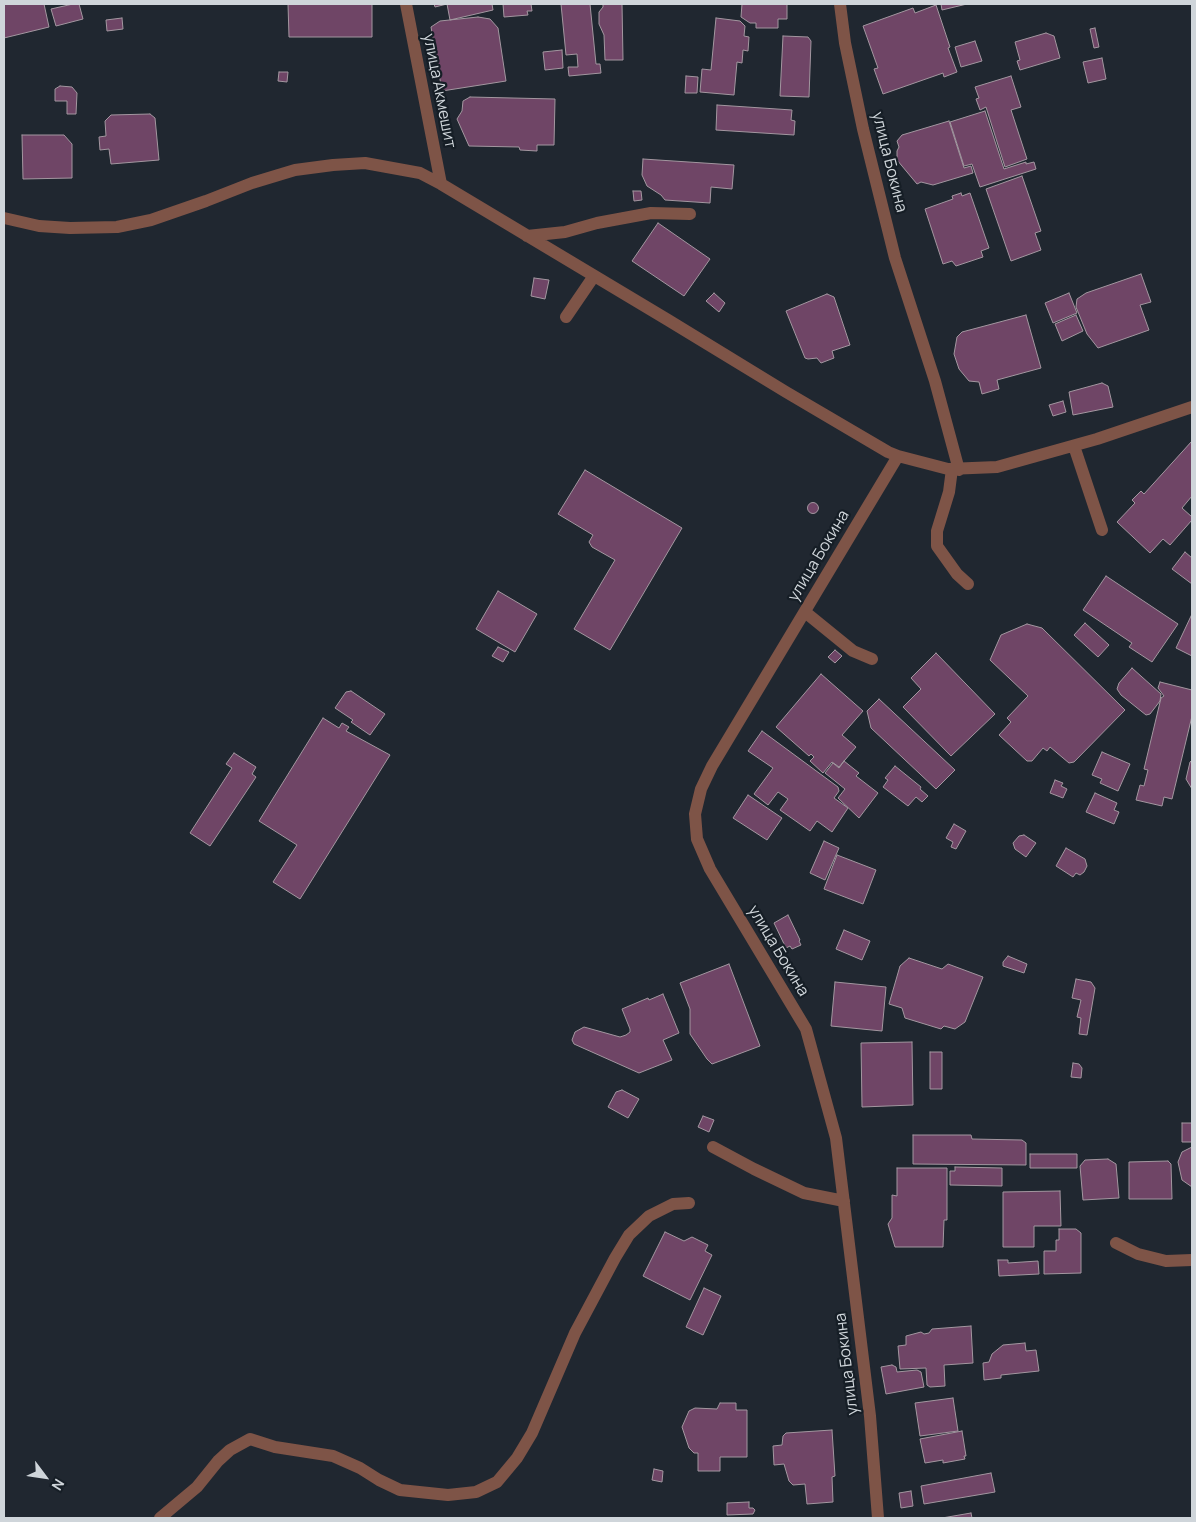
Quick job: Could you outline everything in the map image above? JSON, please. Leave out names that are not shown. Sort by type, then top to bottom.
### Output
[{"type":"street","name":"улица Акмешит","points":[[406,4],[441,184]]},
{"type":"street","name":"улица Бокина","points":[[840,4],[845,43],[863,129],[895,258],[934,381],[955,470]]},
{"type":"street","points":[[4,218],[40,226],[70,228],[117,227],[151,220],[252,183],[286,173],[333,165],[365,163],[398,168],[420,173],[441,184],[786,392],[898,456],[955,470],[997,467],[1074,446],[1192,407]]},
{"type":"street","points":[[527,236],[565,232],[597,223],[651,213],[690,214]]},
{"type":"street","points":[[566,317],[594,276]]},
{"type":"street","points":[[1074,446],[1102,530]]},
{"type":"street","name":"улица Бокина","points":[[878,1518],[870,1416],[836,1138],[806,1029],[710,869],[697,839],[695,814],[701,789],[712,766],[898,456]]},
{"type":"street","points":[[955,470],[937,531],[937,546],[957,574],[968,584]]},
{"type":"street","points":[[805,612],[853,651],[872,659]]},
{"type":"street","points":[[713,1147],[804,1193],[844,1202]]},
{"type":"street","points":[[160,1518],[197,1487],[218,1461],[230,1450],[250,1439],[275,1447],[333,1456],[360,1468],[400,1490],[448,1495],[476,1492],[496,1482],[517,1458],[532,1432],[575,1333],[614,1258],[629,1235],[649,1216],[673,1204],[689,1203]]},
{"type":"street","points":[[1116,1243],[1138,1254],[1166,1261],[1192,1260]]},
{"type":"building","points":[[4,4],[44,4],[49,27],[4,38]]},
{"type":"building","points":[[79,4],[83,19],[56,26],[51,9]]},
{"type":"building","points":[[288,4],[372,4],[372,37],[289,37]]},
{"type":"building","points":[[434,4],[447,4],[435,7]]},
{"type":"building","points":[[447,4],[492,4],[493,10],[450,20]]},
{"type":"building","points":[[503,4],[531,4],[532,11],[527,11],[528,15],[504,17]]},
{"type":"building","points":[[561,4],[590,4],[596,64],[600,64],[601,73],[569,76],[568,67],[578,67],[577,54],[566,55]]},
{"type":"building","points":[[603,4],[622,4],[623,60],[605,60],[604,35],[599,24],[599,12]]},
{"type":"building","points":[[742,4],[787,4],[787,19],[778,19],[778,28],[756,28],[756,23],[750,23],[741,17]]},
{"type":"building","points":[[941,4],[967,4],[942,10]]},
{"type":"building","points":[[936,5],[957,72],[944,77],[943,73],[883,94],[874,69],[878,68],[863,26],[913,8],[915,13]]},
{"type":"building","points":[[478,17],[490,19],[498,28],[506,81],[442,91],[431,27],[440,21]]},
{"type":"building","points":[[122,18],[123,29],[107,31],[106,20]]},
{"type":"building","points":[[716,18],[740,21],[745,26],[744,36],[749,37],[748,51],[743,50],[742,63],[737,62],[734,95],[700,92],[702,69],[711,70]]},
{"type":"building","points":[[1095,28],[1099,47],[1094,48],[1090,29]]},
{"type":"building","points":[[1046,33],[1054,36],[1060,58],[1020,70],[1017,61],[1020,60],[1015,42]]},
{"type":"building","points":[[783,36],[808,37],[811,41],[809,97],[780,96]]},
{"type":"building","points":[[975,41],[982,61],[961,67],[955,47]]},
{"type":"building","points":[[562,50],[563,68],[545,70],[543,52]]},
{"type":"building","points":[[1102,58],[1106,79],[1088,83],[1083,62]]},
{"type":"building","points":[[279,72],[288,72],[287,82],[278,81]]},
{"type":"building","points":[[686,76],[698,77],[697,93],[685,93]]},
{"type":"building","points":[[1011,76],[1021,107],[1011,110],[1027,159],[1005,167],[986,107],[980,110],[976,99],[979,98],[975,87]]},
{"type":"building","points":[[60,86],[72,87],[77,93],[76,114],[67,114],[67,101],[55,101],[55,89]]},
{"type":"building","points":[[470,97],[555,99],[554,145],[537,145],[537,151],[520,150],[519,147],[469,146],[457,119],[462,111],[463,101]]},
{"type":"building","points":[[717,105],[792,110],[791,120],[795,121],[794,135],[716,130]]},
{"type":"building","points":[[985,111],[1004,169],[1026,162],[1026,164],[1034,162],[1036,169],[980,187],[972,164],[964,166],[950,122]]},
{"type":"building","points":[[150,114],[155,118],[159,160],[111,164],[109,149],[100,150],[99,137],[106,136],[105,121],[111,115]]},
{"type":"building","points":[[949,121],[964,168],[971,166],[973,173],[933,185],[921,182],[917,184],[897,160],[899,147],[897,141],[902,135]]},
{"type":"building","points":[[22,135],[64,135],[72,144],[72,178],[23,179]]},
{"type":"building","points":[[643,159],[734,165],[732,189],[711,187],[710,203],[665,200],[647,186],[642,175]]},
{"type":"building","points":[[1022,176],[1041,231],[1035,233],[1041,250],[1011,261],[986,189]]},
{"type":"building","points":[[633,191],[641,191],[642,200],[634,201]]},
{"type":"building","points":[[961,193],[962,196],[970,193],[989,248],[981,251],[983,257],[956,266],[952,261],[943,264],[925,209],[953,199],[952,196]]},
{"type":"building","points":[[658,223],[710,259],[684,296],[632,261]]},
{"type":"building","points":[[1141,274],[1151,302],[1140,305],[1149,330],[1098,348],[1087,334],[1076,307],[1077,299],[1086,293]]},
{"type":"building","points":[[534,278],[549,280],[545,299],[531,296]]},
{"type":"building","points":[[714,293],[725,303],[719,312],[706,301]]},
{"type":"building","points":[[1069,293],[1077,313],[1053,323],[1045,303]]},
{"type":"building","points":[[827,294],[834,297],[850,345],[832,351],[834,358],[821,363],[817,358],[805,358],[786,311]]},
{"type":"building","points":[[1026,315],[1041,368],[997,380],[999,389],[982,394],[979,382],[969,381],[959,369],[954,354],[957,337],[962,332]]},
{"type":"building","points":[[1076,315],[1083,331],[1062,341],[1055,324]]},
{"type":"building","points":[[1102,383],[1108,386],[1113,407],[1073,415],[1069,392]]},
{"type":"building","points":[[1063,401],[1066,412],[1053,416],[1049,405]]},
{"type":"building","points":[[1192,441],[1192,496],[1182,508],[1192,517],[1192,520],[1170,545],[1163,539],[1150,553],[1117,522],[1135,503],[1132,500],[1141,491],[1144,494]]},
{"type":"building","points":[[585,470],[682,528],[610,650],[574,629],[615,560],[592,547],[589,542],[593,535],[558,514]]},
{"type":"building","points":[[811,503],[815,503],[818,508],[817,512],[811,513],[808,510],[808,506]]},
{"type":"building","points":[[1185,552],[1192,558],[1192,584],[1172,569]]},
{"type":"building","points":[[1106,576],[1178,624],[1152,662],[1129,647],[1132,643],[1083,610]]},
{"type":"building","points":[[498,591],[537,614],[515,652],[476,629]]},
{"type":"building","points":[[1192,614],[1192,656],[1176,648]]},
{"type":"building","points":[[1085,623],[1109,645],[1098,657],[1074,635]]},
{"type":"building","points":[[1027,624],[1042,628],[1125,710],[1074,762],[1069,763],[1050,747],[1047,751],[1043,748],[1032,761],[1027,761],[999,735],[1011,722],[1007,718],[1028,696],[990,660],[1001,635]]},
{"type":"building","points":[[498,647],[509,652],[503,662],[492,656]]},
{"type":"building","points":[[835,650],[842,656],[835,663],[828,657]]},
{"type":"building","points":[[936,653],[995,714],[951,756],[903,707],[921,689],[911,678]]},
{"type":"building","points":[[1132,668],[1161,694],[1160,701],[1150,714],[1146,715],[1121,695],[1117,689],[1119,683]]},
{"type":"building","points":[[821,674],[863,711],[842,735],[856,747],[839,767],[832,762],[823,773],[810,761],[814,757],[811,754],[809,756],[776,727]]},
{"type":"building","points":[[1160,682],[1192,690],[1192,716],[1172,799],[1164,797],[1162,806],[1136,800],[1140,785],[1144,786],[1148,770],[1144,769],[1161,698],[1164,696],[1158,688]]},
{"type":"building","points":[[351,691],[385,714],[370,735],[335,708],[346,692]]},
{"type":"building","points":[[879,699],[955,770],[936,789],[871,728],[867,711]]},
{"type":"building","points":[[323,718],[339,728],[342,723],[349,727],[346,731],[390,755],[300,899],[273,882],[297,845],[259,821]]},
{"type":"building","points":[[762,731],[838,787],[839,791],[834,798],[848,808],[832,832],[817,821],[810,831],[780,810],[788,799],[778,792],[768,805],[754,794],[773,768],[748,751]]},
{"type":"building","points":[[1102,752],[1130,764],[1118,791],[1100,783],[1102,779],[1092,775]]},
{"type":"building","points":[[234,753],[256,767],[252,774],[256,777],[210,846],[190,833],[232,768],[226,764]]},
{"type":"building","points":[[1192,760],[1192,789],[1186,779]]},
{"type":"building","points":[[844,761],[859,773],[856,776],[878,793],[859,818],[838,798],[845,789],[825,773],[833,763],[839,768]]},
{"type":"building","points":[[895,766],[921,787],[920,789],[928,796],[922,802],[916,797],[908,806],[883,787],[888,780],[885,778]]},
{"type":"building","points":[[1055,780],[1063,783],[1061,786],[1067,789],[1063,798],[1050,793]]},
{"type":"building","points":[[1095,793],[1117,803],[1114,810],[1119,812],[1114,824],[1086,812]]},
{"type":"building","points":[[748,795],[782,818],[767,840],[733,818]]},
{"type":"building","points":[[954,824],[966,831],[956,849],[951,847],[953,842],[946,838]]},
{"type":"building","points":[[1024,835],[1036,843],[1026,857],[1015,849],[1013,843],[1019,836]]},
{"type":"building","points":[[824,841],[839,848],[825,880],[810,873]]},
{"type":"building","points":[[1066,848],[1085,859],[1087,866],[1080,875],[1076,873],[1073,877],[1056,866]]},
{"type":"building","points":[[837,855],[876,870],[863,904],[824,889]]},
{"type":"building","points":[[788,915],[801,945],[792,949],[790,946],[786,948],[774,923]]},
{"type":"building","points":[[844,930],[870,941],[862,960],[836,949]]},
{"type":"building","points":[[1008,956],[1027,964],[1024,973],[1003,966],[1003,962]]},
{"type":"building","points":[[909,958],[942,969],[948,964],[983,977],[965,1022],[955,1029],[944,1026],[941,1029],[905,1018],[902,1008],[889,1004],[900,966]]},
{"type":"building","points":[[729,964],[760,1046],[712,1064],[690,1034],[690,1009],[680,983]]},
{"type":"building","points":[[1076,979],[1091,982],[1095,988],[1087,1035],[1079,1034],[1081,1018],[1077,1017],[1081,1000],[1072,998]]},
{"type":"building","points":[[835,982],[886,987],[882,1031],[831,1026]]},
{"type":"building","points":[[663,994],[679,1033],[663,1040],[672,1060],[639,1073],[574,1044],[572,1040],[575,1032],[584,1027],[620,1037],[626,1035],[630,1032],[630,1029],[622,1009]]},
{"type":"building","points":[[912,1042],[913,1105],[862,1107],[861,1043]]},
{"type":"building","points":[[930,1052],[942,1052],[942,1089],[930,1089]]},
{"type":"building","points":[[1073,1063],[1079,1064],[1082,1068],[1081,1078],[1071,1077]]},
{"type":"building","points":[[622,1090],[639,1099],[628,1118],[608,1107],[616,1092]]},
{"type":"building","points":[[703,1116],[714,1120],[709,1132],[698,1127]]},
{"type":"building","points":[[1182,1123],[1192,1123],[1192,1142],[1182,1142]]},
{"type":"building","points":[[913,1135],[971,1135],[972,1139],[1022,1140],[1026,1143],[1026,1165],[913,1164]]},
{"type":"building","points":[[1192,1147],[1192,1187],[1182,1180],[1178,1162],[1182,1152]]},
{"type":"building","points":[[1030,1154],[1077,1154],[1077,1168],[1030,1168]]},
{"type":"building","points":[[1108,1159],[1116,1164],[1119,1198],[1083,1200],[1080,1166],[1085,1160]]},
{"type":"building","points":[[1168,1161],[1171,1164],[1172,1199],[1129,1199],[1129,1162]]},
{"type":"building","points":[[955,1167],[1002,1168],[1002,1186],[950,1185],[950,1171],[955,1171]]},
{"type":"building","points":[[897,1168],[947,1168],[947,1220],[944,1220],[943,1247],[895,1247],[888,1224],[892,1218],[892,1195],[897,1196]]},
{"type":"building","points":[[1060,1191],[1061,1226],[1034,1226],[1034,1247],[1003,1247],[1003,1192]]},
{"type":"building","points":[[1059,1229],[1076,1229],[1081,1233],[1081,1273],[1044,1274],[1044,1251],[1056,1251]]},
{"type":"building","points":[[665,1232],[684,1241],[692,1237],[708,1245],[705,1251],[712,1255],[690,1300],[643,1276]]},
{"type":"building","points":[[998,1260],[1008,1260],[1008,1263],[1038,1261],[1039,1274],[999,1276]]},
{"type":"building","points":[[704,1288],[721,1296],[703,1335],[686,1327]]},
{"type":"building","points":[[971,1326],[973,1363],[944,1365],[945,1386],[930,1387],[927,1385],[926,1368],[900,1369],[898,1346],[906,1345],[906,1336],[921,1332],[924,1334],[929,1333],[932,1329]]},
{"type":"building","points":[[1025,1343],[1026,1351],[1036,1350],[1039,1371],[1001,1375],[1001,1378],[984,1380],[983,1363],[989,1362],[992,1354],[1003,1345]]},
{"type":"building","points":[[892,1365],[896,1367],[897,1372],[917,1370],[921,1372],[924,1387],[886,1394],[881,1367]]},
{"type":"building","points":[[953,1398],[958,1431],[920,1436],[915,1403]]},
{"type":"building","points":[[720,1403],[736,1403],[736,1410],[747,1410],[747,1457],[720,1457],[720,1471],[698,1471],[698,1453],[694,1453],[689,1448],[682,1427],[689,1411],[695,1408],[717,1409]]},
{"type":"building","points":[[832,1430],[835,1476],[832,1477],[833,1502],[807,1504],[805,1484],[793,1485],[789,1481],[784,1464],[774,1465],[773,1446],[782,1445],[783,1436],[786,1433]]},
{"type":"building","points":[[962,1431],[965,1459],[943,1463],[943,1460],[925,1463],[920,1439]]},
{"type":"building","points":[[654,1469],[663,1471],[662,1482],[652,1480]]},
{"type":"building","points":[[991,1473],[995,1492],[924,1504],[921,1486]]},
{"type":"building","points":[[911,1491],[913,1506],[901,1508],[899,1493]]},
{"type":"building","points":[[749,1502],[749,1508],[755,1510],[753,1514],[727,1515],[727,1503]]},
{"type":"building","points":[[971,1513],[972,1518],[942,1518]]}]
